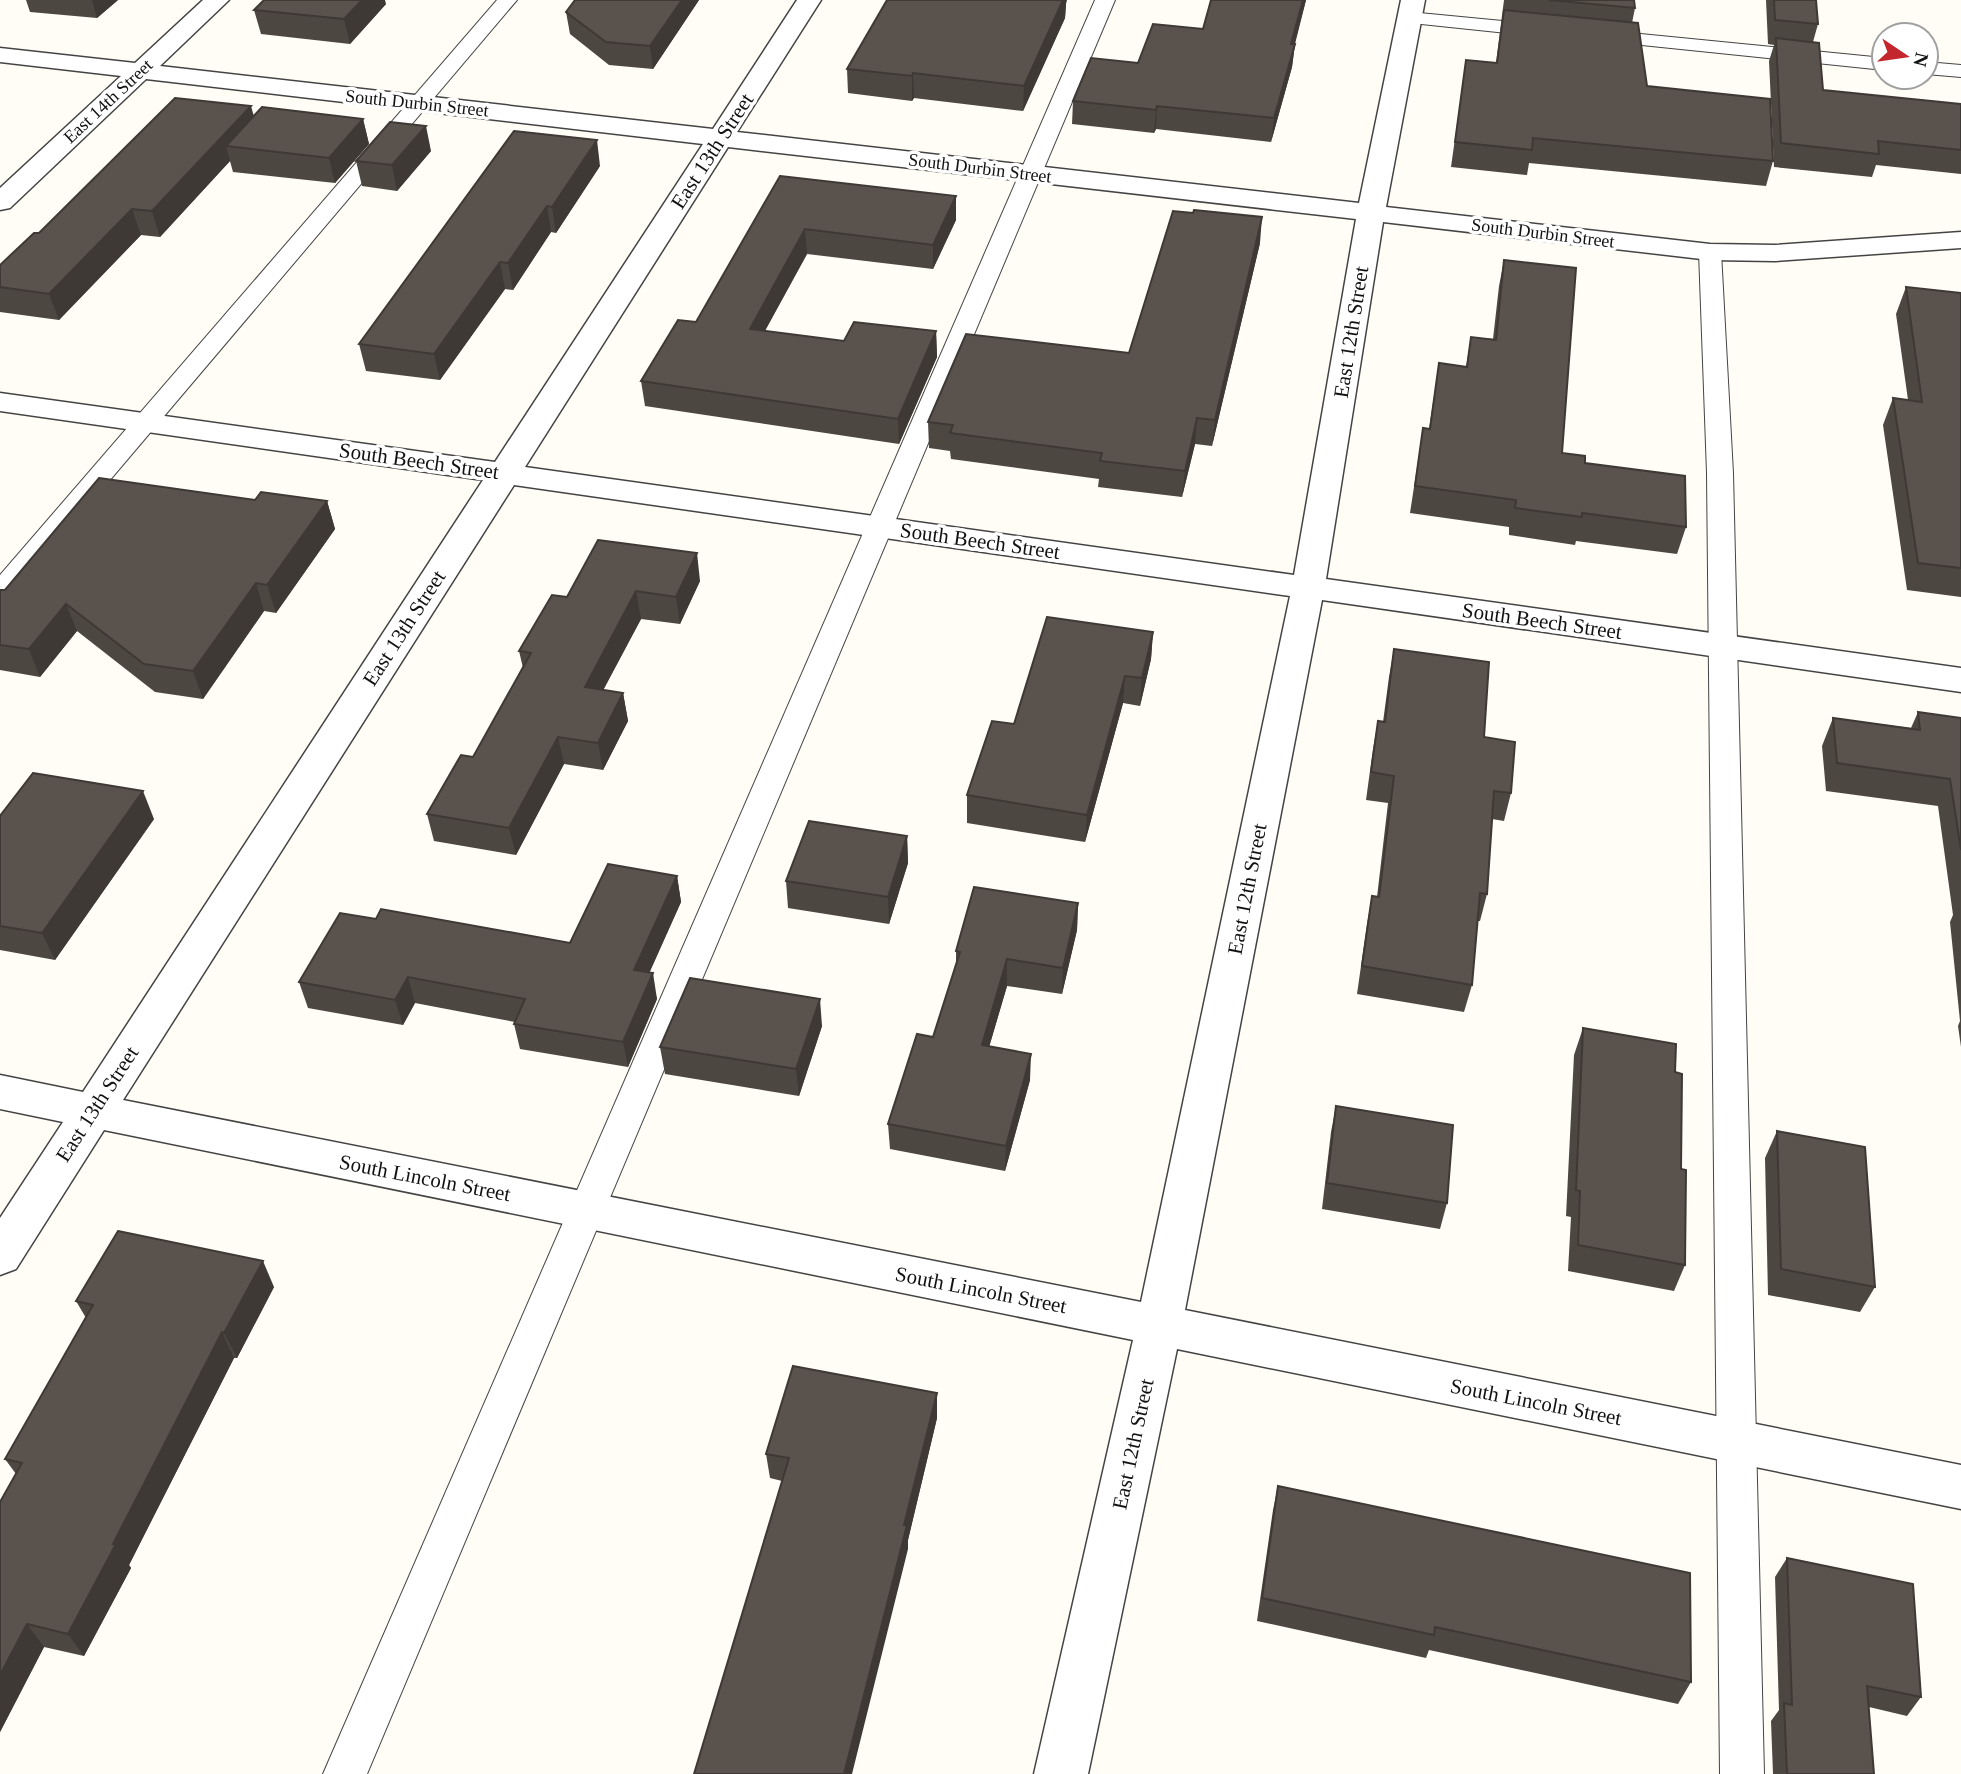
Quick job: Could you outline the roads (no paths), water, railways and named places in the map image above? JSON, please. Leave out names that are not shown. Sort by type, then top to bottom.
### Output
[{"type":"street","name":"East 14th Street","points":[[0,202],[217,0]]},
{"type":"street","name":"East 13th Street","points":[[0,1256],[809,0]]},
{"type":"street","name":"East 12th Street","points":[[1060,1774],[1159,1326],[1308,588],[1371,213],[1411,9]]},
{"type":"street","name":"South Durbin Street","points":[[0,55],[1710,252],[1775,253],[1961,240]]},
{"type":"street","name":"South Beech Street","points":[[0,402],[1961,680]]},
{"type":"street","name":"South Lincoln Street","points":[[0,1092],[1961,1487]]},
{"type":"lane","points":[[0,592],[507,0]]},
{"type":"lane","points":[[345,1774],[1105,0]]},
{"type":"lane","points":[[1411,9],[1558,32]]},
{"type":"lane","points":[[1586,35],[1870,63]]},
{"type":"lane","points":[[1940,69],[1961,71]]},
{"type":"lane","points":[[1710,252],[1720,473],[1742,1774]]}]
